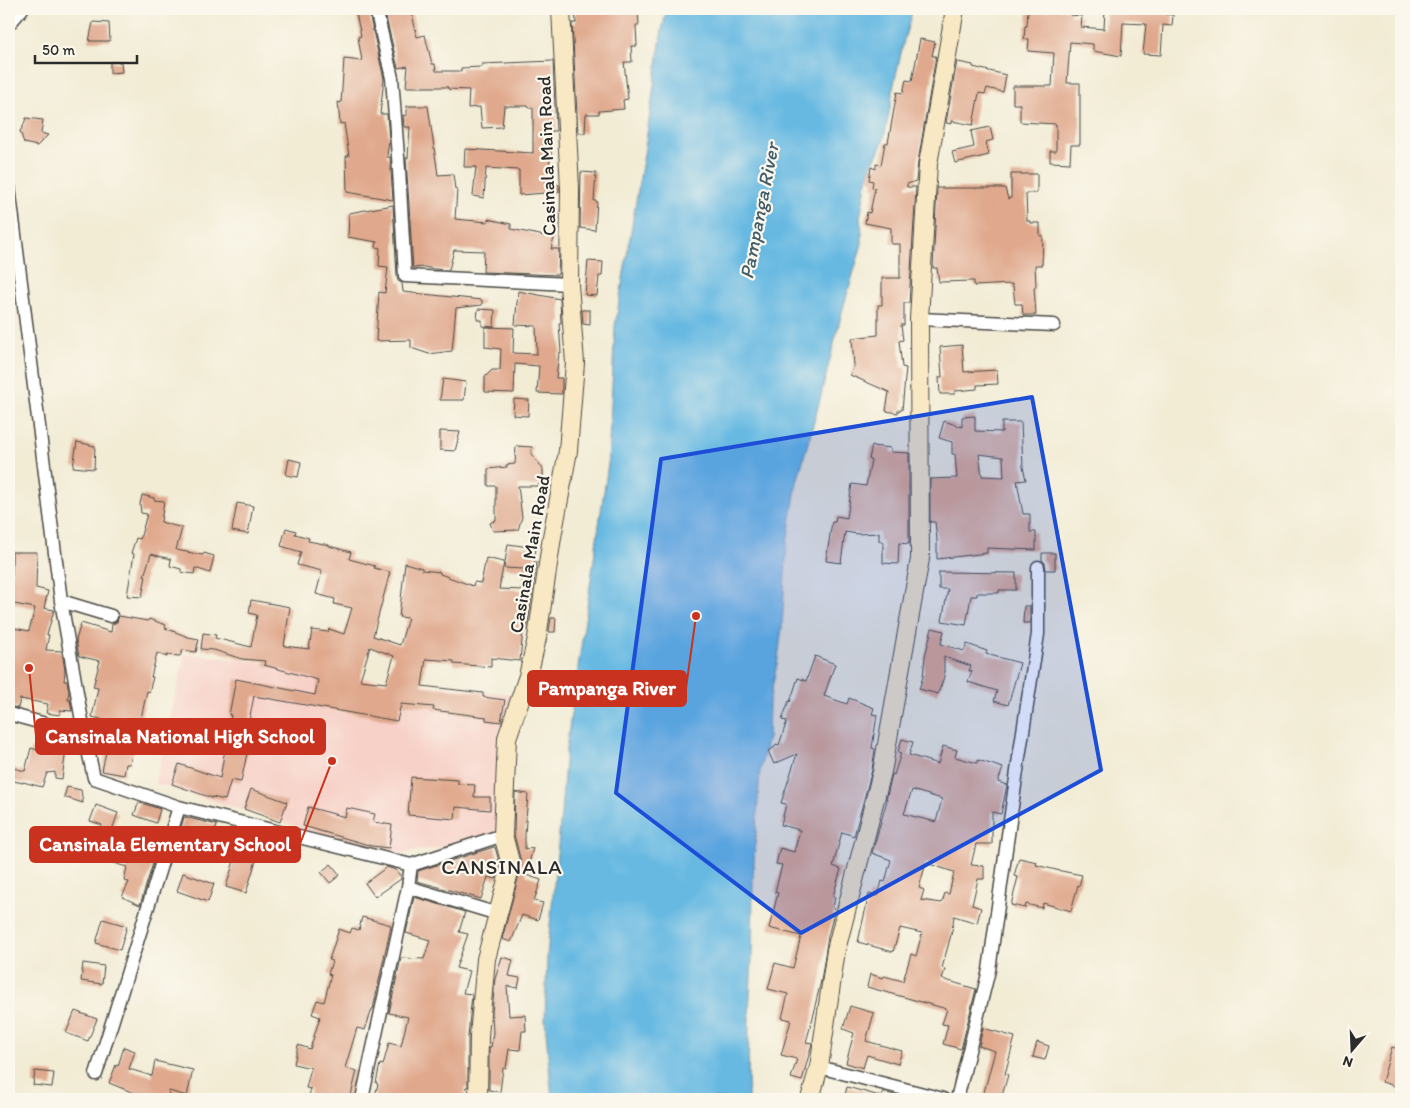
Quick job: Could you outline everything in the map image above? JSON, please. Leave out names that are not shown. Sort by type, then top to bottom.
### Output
[{"type":"street","points":[[9,24],[22,9]]},
{"type":"street","points":[[376,9],[392,78],[405,276],[569,284]]},
{"type":"street","name":"Casinala Main Road","points":[[478,1099],[479,1036],[486,959],[511,865],[503,835],[507,738],[528,676],[535,648],[552,537],[568,451],[575,363],[569,284],[570,189],[561,9]]},
{"type":"street","points":[[810,1099],[819,1067],[836,950],[882,772],[920,560],[919,319],[928,164],[955,9]]},
{"type":"street","points":[[9,187],[61,601],[94,778],[179,807],[410,865],[503,835]]},
{"type":"street","points":[[919,319],[1054,325]]},
{"type":"street","points":[[957,1099],[990,970],[1038,634],[1038,567]]},
{"type":"street","points":[[61,601],[111,616]]},
{"type":"street","points":[[9,714],[53,726],[83,727]]},
{"type":"street","points":[[96,1074],[179,807]]},
{"type":"street","points":[[362,1099],[408,887],[410,865]]},
{"type":"street","points":[[408,887],[498,914]]},
{"type":"street","points":[[819,1067],[943,1099]]},
{"type":"highlighted area","points":[[1032,397],[1101,770],[801,933],[616,793],[661,459]]},
{"type":"shaded area","points":[[1262,9],[1401,9],[1401,15]]},
{"type":"shaded area","points":[[185,654],[261,662],[385,681],[512,694],[504,738],[500,831],[451,846],[401,853],[317,833],[155,783]]},
{"type":"water","points":[[667,9],[913,9],[893,88],[884,139],[871,166],[866,184],[860,218],[862,244],[797,482],[787,543],[782,627],[769,703],[768,738],[760,770],[753,878],[748,1099],[552,1099],[545,1020],[547,956],[566,749],[608,464],[615,326],[645,148],[662,30]]},
{"type":"building","points":[[355,9],[368,9],[384,79],[380,114],[387,114],[389,140],[387,157],[390,157],[393,200],[347,192],[346,156],[349,156],[344,123],[340,124],[338,102],[341,103],[344,59],[362,61],[358,37],[361,36]]},
{"type":"building","points":[[384,9],[411,9],[417,37],[425,35],[432,64],[435,64],[436,71],[461,71],[461,68],[482,67],[482,64],[553,61],[556,131],[551,131],[551,154],[546,183],[559,185],[559,192],[519,195],[519,170],[486,168],[484,198],[473,196],[476,167],[464,167],[465,149],[533,153],[533,108],[528,106],[504,106],[502,127],[482,128],[480,107],[468,108],[469,90],[448,89],[448,87],[406,87],[408,66],[398,68]]},
{"type":"building","points":[[575,9],[638,9],[639,25],[636,25],[637,46],[631,46],[632,62],[624,62],[628,99],[623,100],[624,109],[599,111],[599,114],[586,114],[585,133],[578,132],[572,23],[576,23]]},
{"type":"building","points":[[1028,9],[1048,11],[1049,9],[1071,9],[1070,15],[1082,16],[1081,27],[1104,29],[1105,9],[1164,9],[1164,14],[1173,15],[1172,26],[1163,25],[1161,55],[1143,54],[1146,24],[1123,23],[1121,56],[1093,51],[1093,44],[1070,42],[1067,83],[1080,83],[1080,145],[1071,145],[1070,163],[1050,162],[1050,151],[1056,151],[1056,124],[1020,122],[1020,104],[1013,104],[1013,86],[1052,86],[1054,53],[1028,51],[1029,39],[1024,39]]},
{"type":"building","points":[[93,22],[109,23],[110,41],[89,41]]},
{"type":"building","points":[[920,39],[935,42],[932,56],[936,56],[916,181],[907,184],[907,187],[916,187],[909,303],[904,303],[904,325],[901,325],[903,340],[899,341],[902,367],[906,368],[902,410],[898,410],[898,413],[886,411],[889,392],[850,375],[854,366],[852,338],[878,335],[878,305],[882,305],[882,278],[900,278],[900,244],[891,244],[891,228],[865,223],[867,212],[870,213],[875,188],[872,187],[873,181],[869,180],[871,167],[876,169],[876,164],[881,165],[885,143],[888,143],[897,92],[903,93],[906,80],[912,81]]},
{"type":"building","points":[[957,61],[1006,75],[1003,92],[987,88],[985,94],[979,93],[973,125],[952,121],[952,124],[946,123]]},
{"type":"building","points":[[110,62],[121,62],[122,72],[110,73]]},
{"type":"building","points":[[407,106],[428,106],[438,175],[453,174],[455,189],[457,190],[455,219],[488,222],[488,219],[511,224],[511,229],[554,238],[551,249],[559,249],[558,275],[483,272],[484,251],[454,250],[449,270],[424,267],[413,268],[406,158],[408,158],[410,127],[404,127],[403,115],[407,116]]},
{"type":"building","points":[[26,118],[43,120],[41,133],[48,135],[37,146],[24,143],[20,131]]},
{"type":"building","points":[[990,127],[993,140],[986,142],[989,155],[955,163],[952,152],[974,147],[971,131]]},
{"type":"building","points":[[581,172],[596,173],[594,201],[597,201],[595,230],[580,228]]},
{"type":"building","points":[[1011,174],[1037,174],[1037,193],[1026,193],[1027,221],[1030,221],[1030,223],[1040,223],[1040,236],[1043,236],[1042,265],[1035,265],[1036,315],[1023,315],[1022,304],[1015,304],[1012,284],[974,286],[974,281],[939,282],[937,268],[933,268],[937,188],[1005,188],[1008,199],[1011,198]]},
{"type":"building","points":[[393,205],[397,276],[398,281],[402,283],[403,292],[482,300],[482,305],[456,308],[452,351],[429,354],[411,348],[411,340],[376,341],[379,292],[385,293],[388,267],[379,266],[380,248],[376,247],[377,242],[348,237],[349,213]]},
{"type":"building","points":[[588,261],[603,262],[602,276],[599,276],[597,296],[585,295]]},
{"type":"building","points":[[518,291],[560,299],[561,353],[559,353],[556,378],[562,378],[562,394],[537,393],[539,366],[515,364],[514,393],[485,392],[485,377],[492,370],[500,370],[501,349],[485,347],[485,327],[514,328],[513,353],[537,354],[536,326],[515,325]]},
{"type":"building","points":[[478,309],[495,310],[494,327],[482,326],[482,320],[477,320]]},
{"type":"building","points":[[582,310],[590,310],[590,325],[583,324]]},
{"type":"building","points":[[962,345],[964,372],[997,370],[998,384],[977,385],[977,389],[955,391],[955,394],[940,394],[939,377],[942,377],[940,347]]},
{"type":"building","points":[[443,379],[466,382],[464,400],[440,400]]},
{"type":"building","points":[[514,399],[529,400],[528,416],[513,415]]},
{"type":"building","points":[[975,416],[975,431],[1002,432],[1002,422],[1021,422],[1023,467],[1026,480],[1017,481],[1023,514],[1030,514],[1030,532],[1036,532],[1036,550],[987,548],[987,553],[937,559],[935,522],[930,522],[930,479],[957,478],[955,454],[952,454],[952,442],[939,438],[944,421],[962,427],[962,417]],"holes":[[[979,454],[1003,457],[1004,477],[982,476]]]},
{"type":"building","points":[[440,431],[460,432],[455,451],[440,450]]},
{"type":"building","points":[[77,442],[95,446],[94,469],[73,467]]},
{"type":"building","points":[[516,446],[532,447],[531,454],[543,469],[543,480],[537,486],[518,486],[522,517],[518,530],[493,531],[490,523],[496,520],[496,486],[488,486],[488,469],[515,464]]},
{"type":"building","points":[[872,446],[891,448],[891,452],[909,453],[909,544],[899,543],[898,564],[883,563],[883,541],[879,541],[879,533],[858,534],[845,532],[841,563],[826,561],[832,522],[835,522],[836,516],[847,518],[852,484],[866,486]]},
{"type":"building","points":[[289,459],[301,462],[298,477],[286,475]]},
{"type":"building","points":[[142,495],[154,498],[154,500],[164,501],[161,522],[182,528],[176,550],[214,556],[210,573],[195,568],[194,574],[181,572],[181,569],[170,566],[171,559],[151,554],[144,576],[146,576],[142,597],[127,596],[134,554],[131,553],[136,538],[140,539],[147,514],[141,513]]},
{"type":"building","points":[[237,503],[253,506],[248,534],[232,531]]},
{"type":"building","points":[[286,528],[296,531],[295,534],[309,538],[308,541],[351,552],[349,559],[390,572],[373,636],[400,645],[408,618],[399,617],[405,563],[422,568],[422,570],[440,572],[440,574],[473,586],[474,582],[481,583],[486,558],[504,562],[499,589],[523,590],[524,569],[504,568],[508,544],[536,548],[534,562],[537,562],[527,630],[523,630],[520,661],[491,658],[491,667],[454,664],[454,661],[426,659],[422,686],[483,693],[483,697],[505,700],[501,722],[486,720],[486,717],[433,710],[434,707],[401,704],[397,721],[254,696],[249,721],[251,722],[247,743],[249,744],[241,782],[231,780],[225,800],[212,798],[172,784],[179,764],[220,778],[236,679],[315,695],[318,680],[264,665],[265,661],[242,659],[214,650],[201,649],[203,633],[216,635],[215,638],[251,647],[257,615],[249,613],[251,600],[290,607],[284,646],[309,649],[312,630],[328,632],[329,629],[344,634],[352,608],[334,604],[335,599],[316,594],[322,571],[297,565],[301,552],[281,546]],"holes":[[[370,647],[394,656],[386,683],[360,680]]]},
{"type":"building","points":[[12,552],[37,552],[36,588],[48,591],[44,608],[54,610],[47,635],[49,635],[46,650],[62,651],[65,671],[64,681],[67,681],[68,700],[70,700],[72,711],[60,710],[60,715],[46,713],[48,704],[20,699],[18,708],[9,706],[9,627],[29,631],[35,608],[9,603]]},
{"type":"building","points":[[1042,553],[1055,553],[1055,570],[1046,570],[1045,563],[1042,560]]},
{"type":"building","points":[[939,572],[1016,573],[1016,590],[999,590],[999,593],[977,593],[977,596],[971,596],[966,625],[942,621],[948,589],[939,589]]},
{"type":"building","points":[[1024,606],[1030,606],[1030,623],[1023,623]]},
{"type":"building","points":[[119,616],[148,621],[149,619],[166,625],[165,628],[199,639],[196,652],[183,650],[180,656],[167,655],[167,657],[157,653],[149,692],[147,691],[139,727],[137,727],[130,764],[126,764],[124,775],[102,771],[107,747],[97,745],[99,735],[125,735],[125,723],[92,717],[98,688],[93,687],[100,661],[79,656],[76,640],[81,623],[111,632],[112,624],[117,622]]},
{"type":"building","points":[[551,618],[556,618],[555,632],[549,632]]},
{"type":"building","points":[[932,628],[944,631],[941,644],[964,651],[967,644],[987,651],[986,654],[1020,663],[1008,705],[994,701],[997,691],[968,682],[972,671],[969,671],[971,666],[944,657],[944,677],[938,694],[919,689]]},
{"type":"building","points":[[815,656],[835,664],[824,696],[847,704],[849,698],[874,708],[872,714],[877,715],[872,748],[875,749],[872,770],[854,836],[842,832],[833,866],[841,869],[833,896],[835,897],[833,908],[835,909],[828,936],[821,981],[806,1042],[812,1043],[802,1081],[791,1078],[797,1059],[781,1055],[791,1020],[782,1018],[788,994],[768,989],[775,963],[793,968],[801,936],[769,928],[778,893],[775,892],[782,865],[776,864],[780,848],[794,852],[800,830],[781,825],[786,804],[781,803],[797,754],[774,764],[768,751],[775,747],[776,744],[779,745],[787,721],[782,720],[798,678],[806,681]]},
{"type":"building","points":[[55,735],[68,735],[62,779],[55,778],[55,772],[47,773],[42,787],[9,780],[9,767],[25,771],[31,748],[55,755]]},
{"type":"building","points":[[902,739],[913,742],[909,755],[938,764],[943,746],[957,750],[955,757],[977,763],[978,760],[1003,768],[998,782],[1007,785],[1001,814],[992,812],[992,844],[976,844],[971,865],[984,866],[984,879],[978,879],[972,905],[981,908],[977,923],[954,916],[942,968],[945,969],[942,979],[976,989],[961,1049],[943,1044],[948,1025],[942,1024],[947,1009],[867,987],[870,974],[903,981],[911,954],[916,956],[922,933],[900,928],[893,952],[858,942],[869,894],[878,896],[882,881],[885,882],[891,860],[872,853],[887,800],[892,774],[894,775],[901,753],[898,752]],"holes":[[[912,790],[942,799],[936,822],[904,814]],[[926,863],[954,872],[949,894],[945,893],[942,903],[921,900],[924,890],[919,888]]]},
{"type":"building","points":[[411,777],[458,780],[458,784],[475,785],[474,797],[490,797],[490,810],[456,807],[455,819],[408,815]]},
{"type":"building","points":[[67,787],[81,790],[83,803],[64,797]]},
{"type":"building","points":[[251,789],[287,802],[280,822],[244,809]]},
{"type":"building","points":[[515,792],[528,794],[525,849],[533,848],[526,875],[541,880],[534,901],[543,903],[538,920],[522,915],[511,942],[502,939],[521,867],[514,834]]},
{"type":"building","points":[[139,802],[160,809],[156,823],[134,815]]},
{"type":"building","points":[[96,805],[118,813],[112,830],[159,844],[140,905],[122,897],[129,882],[124,881],[127,867],[93,857],[102,825],[90,821]]},
{"type":"building","points":[[308,807],[345,817],[347,808],[375,814],[373,822],[392,825],[389,848],[372,846],[303,826]]},
{"type":"building","points":[[184,817],[217,825],[212,840],[180,831]]},
{"type":"building","points":[[495,847],[500,865],[496,879],[488,877],[481,899],[417,881],[418,871]]},
{"type":"building","points":[[237,851],[257,857],[246,893],[226,887]]},
{"type":"building","points":[[1019,858],[1037,862],[1036,865],[1082,875],[1071,911],[1043,903],[1042,908],[1026,904],[1025,908],[1011,905],[1018,877],[1014,876]]},
{"type":"building","points":[[331,864],[340,875],[330,883],[321,872]]},
{"type":"building","points":[[387,867],[396,870],[401,879],[375,897],[365,883]]},
{"type":"building","points":[[183,873],[214,884],[208,902],[177,891]]},
{"type":"building","points":[[414,897],[465,912],[459,932],[468,934],[456,968],[469,971],[463,993],[472,994],[468,1036],[468,1087],[466,1087],[464,1099],[374,1099],[380,1064],[383,1065],[389,1043],[401,1046],[408,1017],[389,1013],[401,958],[424,959],[430,940],[406,933]]},
{"type":"building","points":[[362,917],[391,925],[373,1009],[365,1030],[357,1028],[345,1068],[357,1071],[350,1099],[308,1099],[311,1089],[306,1088],[311,1068],[294,1064],[298,1045],[310,1049],[320,1017],[312,1014],[317,1000],[324,1002],[331,975],[328,974],[332,961],[329,960],[339,929],[350,933],[352,928],[359,930]]},
{"type":"building","points":[[103,919],[127,926],[120,950],[96,943]]},
{"type":"building","points":[[502,957],[513,960],[509,976],[520,978],[518,988],[507,986],[509,1016],[525,1015],[526,1031],[522,1031],[520,1050],[509,1049],[506,1068],[503,1068],[500,1092],[489,1090],[489,1047],[491,1047],[493,1033],[492,1014],[495,979]]},
{"type":"building","points":[[83,963],[104,966],[102,984],[81,981]]},
{"type":"building","points":[[850,1006],[874,1013],[866,1041],[902,1051],[898,1064],[867,1055],[863,1068],[846,1063],[854,1033],[843,1029]]},
{"type":"building","points":[[75,1011],[97,1019],[88,1041],[66,1033]]},
{"type":"building","points":[[983,1028],[1015,1037],[1005,1074],[1008,1075],[1001,1099],[983,1096],[995,1051],[979,1046]]},
{"type":"building","points":[[1037,1042],[1049,1046],[1045,1060],[1033,1057]]},
{"type":"building","points":[[124,1047],[135,1051],[129,1069],[152,1076],[155,1061],[193,1070],[187,1096],[169,1091],[167,1099],[158,1099],[139,1095],[109,1083],[116,1065],[118,1066]]},
{"type":"building","points":[[1392,1047],[1401,1050],[1401,1088],[1382,1082]]},
{"type":"building","points":[[35,1071],[54,1073],[52,1087],[33,1085]]},
{"type":"building","points":[[847,1087],[880,1096],[879,1099],[844,1099]]},
{"type":"building","points":[[883,1092],[898,1096],[897,1099],[881,1099]]},
{"type":"place","name":"Pampanga River","points":[[696,616]]},
{"type":"place","name":"Cansinala National High School","points":[[29,668]]},
{"type":"place","name":"Cansinala Elementary School","points":[[332,761]]},
{"type":"district","name":"CANSINALA","points":[[502,867]]}]
